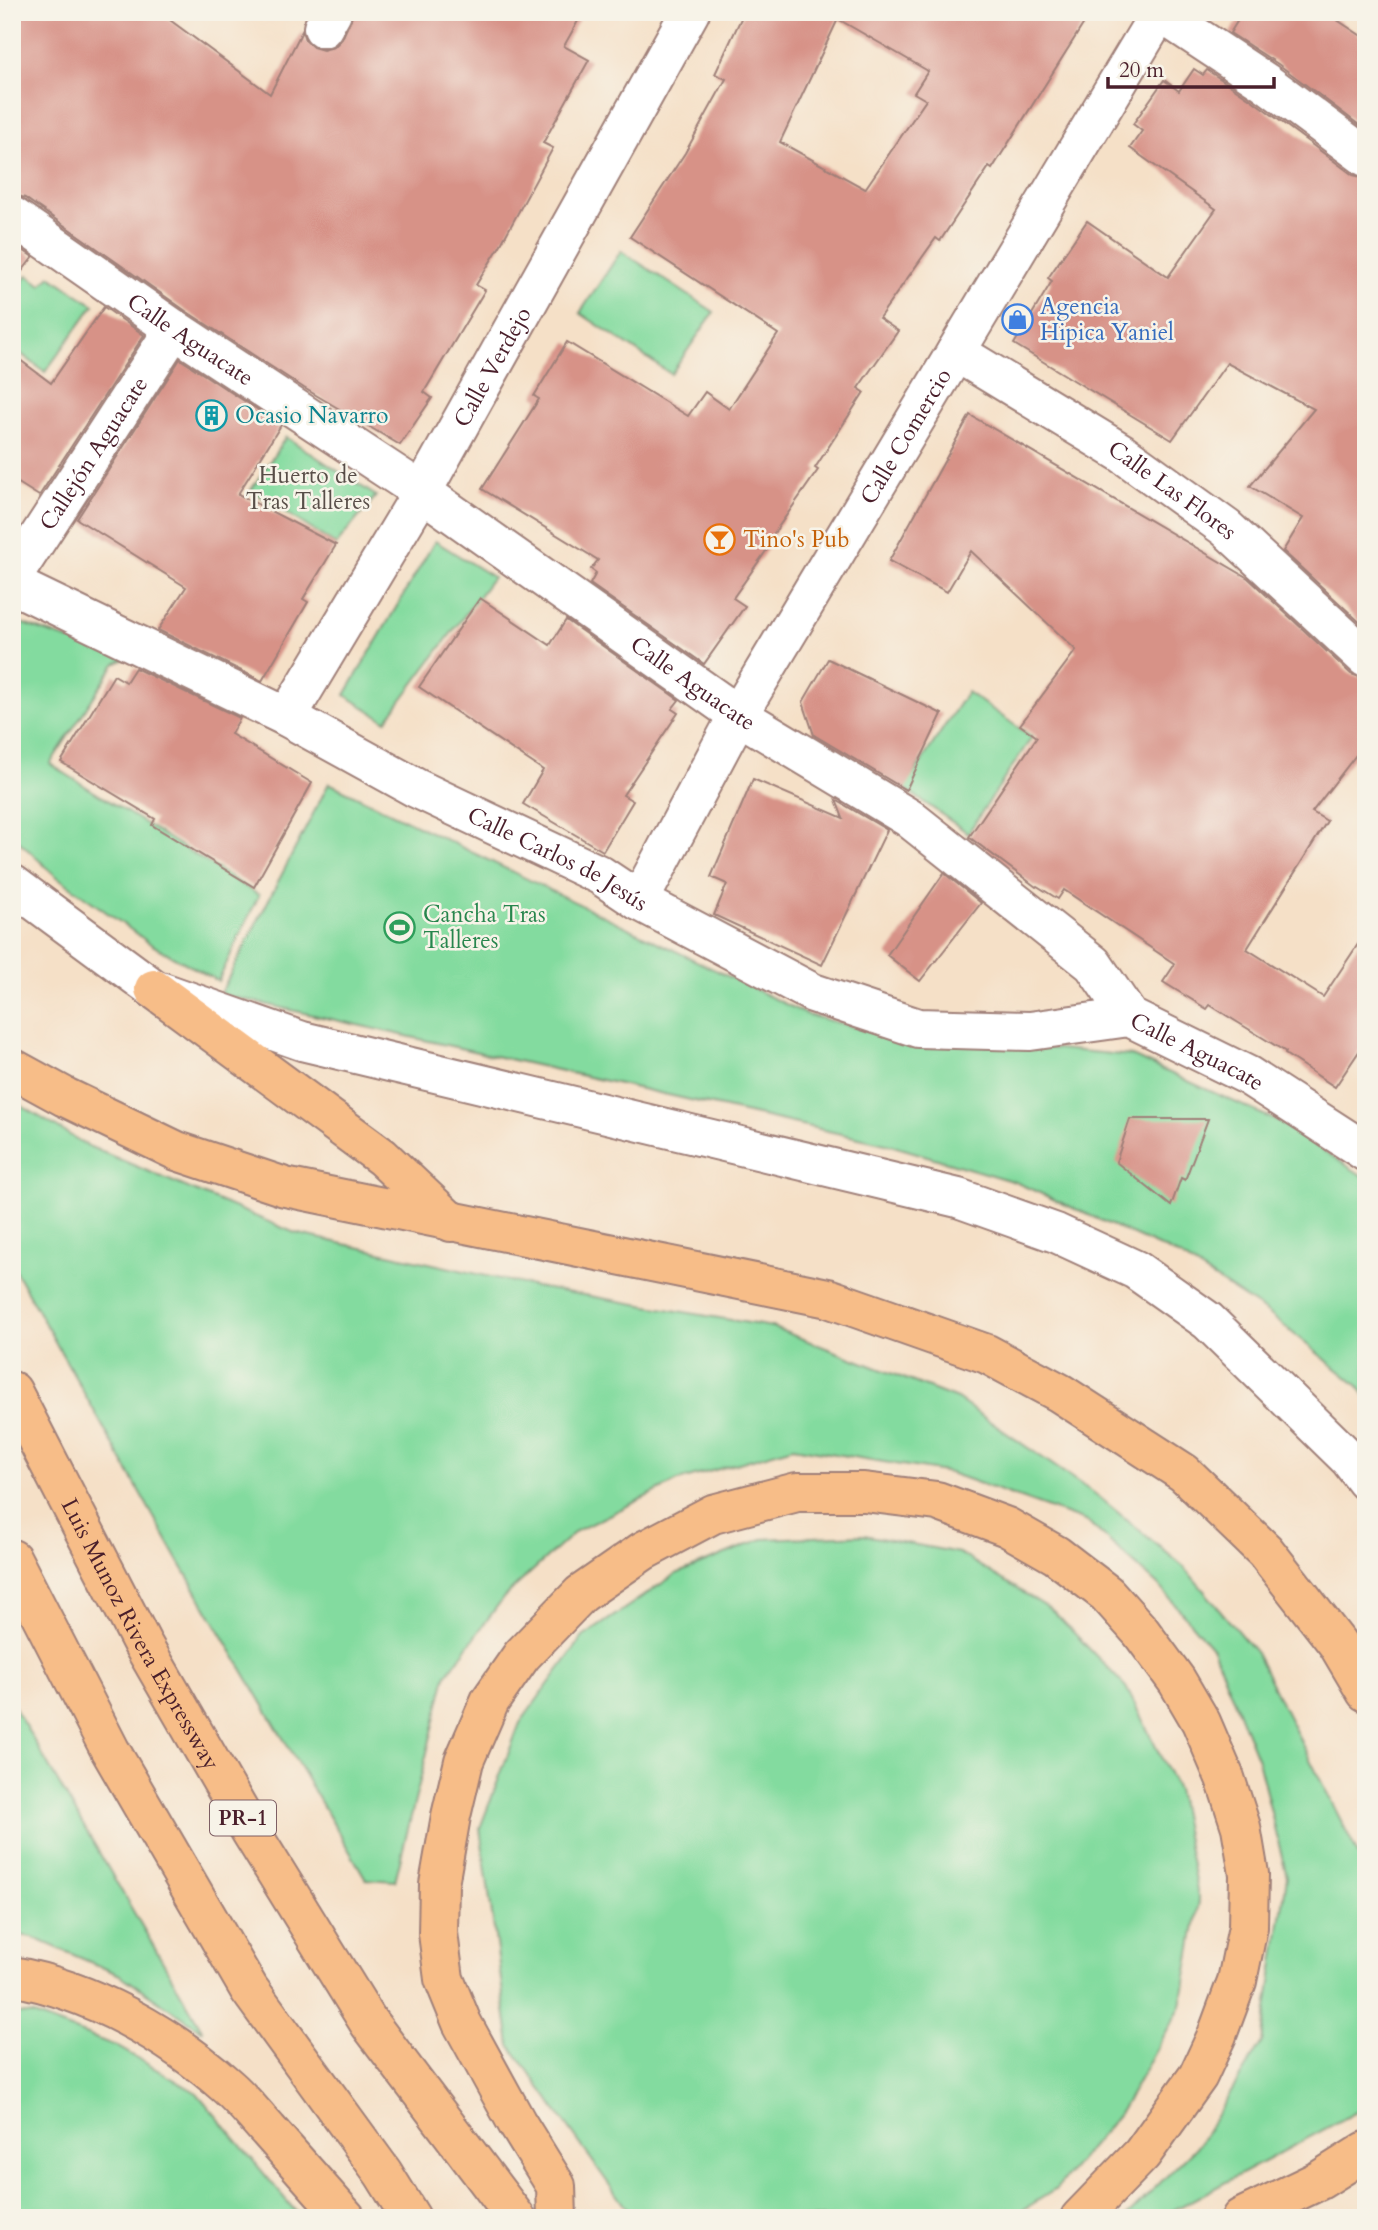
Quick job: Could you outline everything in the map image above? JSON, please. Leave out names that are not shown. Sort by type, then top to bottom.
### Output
[{"type":"highway","points":[[154,989],[382,1157],[451,1222]]},
{"type":"highway","points":[[12,1068],[177,1151],[285,1186],[828,1298],[987,1354],[1060,1393],[1184,1473],[1265,1551],[1337,1643],[1366,1692]]},
{"type":"highway","name":"Luis Munoz Rivera Expressway","points":[[12,1391],[142,1643],[251,1832],[369,2023],[516,2218]]},
{"type":"highway","points":[[557,2218],[556,2186],[517,2123],[463,2023],[444,1979],[438,1933],[439,1884],[464,1761],[490,1700],[522,1655],[581,1594],[643,1551],[713,1514],[797,1492],[864,1492],[937,1501],[1007,1527],[1056,1555],[1107,1594],[1141,1632],[1177,1681],[1201,1722],[1225,1777],[1241,1827],[1249,1874],[1248,1927],[1237,1981],[1198,2076],[1142,2154],[1080,2218]]},
{"type":"highway","points":[[12,1559],[110,1750],[249,1989],[383,2173],[411,2218]]},
{"type":"highway","points":[[12,1976],[93,2001],[142,2025],[187,2052],[230,2089],[346,2218]]},
{"type":"highway","points":[[1241,2218],[1320,2180],[1366,2151]]},
{"type":"street","name":"Calle Verdejo","points":[[287,717],[422,492],[690,12]]},
{"type":"street","points":[[1160,12],[1265,82],[1366,157]]},
{"type":"street","name":"Calle Comercio","points":[[639,901],[738,715],[1160,12]]},
{"type":"street","name":"Calle Aguacate","points":[[12,216],[174,330],[422,492],[738,715],[909,817],[1093,964],[1129,1017],[1247,1075],[1366,1152]]},
{"type":"street","name":"Callejón Aguacate","points":[[12,578],[174,330]]},
{"type":"street","name":"Calle Las Flores","points":[[956,352],[1122,453],[1226,527],[1366,658]]},
{"type":"street","name":"Calle Carlos de Jesús","points":[[12,584],[287,717],[416,788],[600,875],[639,901],[813,993],[918,1028],[1030,1031],[1129,1017]]},
{"type":"street","points":[[12,884],[154,989],[302,1041],[958,1198],[1056,1233],[1136,1270],[1208,1321],[1349,1459],[1366,1481]]},
{"type":"green space","points":[[621,251],[714,312],[671,374],[580,313]]},
{"type":"green space","points":[[28,275],[41,285],[50,276],[94,305],[45,372],[12,347],[12,294]]},
{"type":"green space","name":"Huerto de Tras Talleres","points":[[286,437],[376,496],[336,545],[251,490]]},
{"type":"green space","points":[[435,541],[493,577],[386,721],[345,695]]},
{"type":"green space","points":[[12,620],[125,659],[115,664],[50,764],[259,895],[218,981],[152,945],[56,876],[12,835]]},
{"type":"green space","points":[[967,692],[1032,737],[968,833],[904,788]]},
{"type":"green space","points":[[329,783],[808,1015],[871,1031],[1132,1056],[1277,1121],[1366,1178],[1366,1397],[1358,1386],[1268,1313],[1180,1256],[1015,1182],[890,1145],[220,994]]},
{"type":"green space","points":[[12,1100],[88,1146],[295,1233],[536,1287],[772,1327],[957,1399],[1098,1496],[1184,1567],[1256,1653],[1366,1870],[1366,2107],[1159,2218],[1125,2218],[1199,2144],[1262,2042],[1287,1877],[1258,1760],[1213,1649],[1159,1586],[1088,1522],[950,1473],[793,1447],[678,1481],[576,1531],[504,1597],[446,1676],[395,1881],[366,1879],[178,1560],[12,1265]]},
{"type":"green space","points":[[864,1535],[959,1553],[1053,1611],[1126,1687],[1177,1789],[1199,1901],[1181,2006],[1121,2111],[1056,2189],[1010,2218],[633,2218],[510,2045],[480,1828],[520,1723],[583,1637],[676,1574],[762,1539]]},
{"type":"green space","points":[[12,1703],[203,2031],[120,1975],[32,1937],[12,1934]]},
{"type":"green space","points":[[12,2013],[34,2015],[116,2046],[197,2093],[301,2218],[12,2218]]},
{"type":"building","points":[[12,12],[159,12],[270,94],[302,31],[305,40],[313,47],[323,50],[334,47],[342,39],[354,12],[583,12],[564,46],[589,60],[543,143],[553,148],[476,285],[485,290],[424,392],[432,398],[400,445],[304,388],[186,311],[25,198],[12,194]]},
{"type":"building","points":[[744,12],[1091,12],[992,169],[989,167],[940,241],[936,238],[879,318],[898,331],[858,388],[864,392],[815,468],[818,470],[733,598],[745,606],[704,664],[590,584],[596,573],[591,569],[598,560],[482,489],[539,399],[534,396],[567,342],[688,416],[705,392],[729,409],[778,334],[630,237],[685,153],[726,79],[715,74]],"holes":[[[838,19],[928,71],[914,93],[926,100],[865,189],[780,142]]]},
{"type":"building","points":[[1243,12],[1325,12],[1366,39],[1366,130],[1278,64],[1230,33]]},
{"type":"building","points":[[1194,69],[1203,75],[1207,70],[1353,175],[1366,178],[1366,628],[1283,551],[1303,518],[1250,486],[1314,409],[1227,363],[1172,440],[1014,344],[1052,281],[1048,278],[1087,221],[1168,277],[1216,209],[1130,148],[1142,131],[1133,124],[1164,80],[1179,91]]},
{"type":"building","points":[[12,243],[33,257],[12,284]]},
{"type":"building","points":[[104,307],[144,335],[39,496],[12,479],[12,354],[51,383]]},
{"type":"building","points":[[180,359],[281,425],[238,494],[336,545],[303,599],[308,602],[262,681],[158,630],[186,587],[77,519]]},
{"type":"building","points":[[970,415],[1248,578],[1351,674],[1366,679],[1366,742],[1312,812],[1327,821],[1247,949],[1323,997],[1366,932],[1366,1041],[1335,1087],[1285,1054],[1286,1052],[1210,1005],[1207,1009],[1163,982],[1175,964],[1064,890],[1058,899],[1036,887],[969,837],[1037,737],[1020,725],[1076,650],[971,551],[947,592],[889,561]]},
{"type":"building","points":[[480,598],[550,645],[566,620],[679,700],[672,709],[678,713],[623,795],[633,801],[603,851],[523,804],[543,770],[419,687]]},
{"type":"building","points":[[828,659],[942,714],[906,790],[814,735],[803,702]]},
{"type":"building","points":[[135,668],[240,718],[231,734],[312,783],[254,887],[152,825],[155,819],[61,762],[114,675],[126,682]]},
{"type":"building","points":[[753,779],[843,818],[836,800],[887,830],[822,965],[714,915],[727,884],[711,877]]},
{"type":"building","points":[[944,873],[981,903],[920,981],[887,955]]},
{"type":"building","points":[[1130,1119],[1208,1119],[1185,1180],[1181,1178],[1171,1206],[1116,1162]]},
{"type":"place","name":"Agencia Hipica Yaniel","points":[[1017,319]]},
{"type":"place","name":"Ocasio Navarro","points":[[212,415]]},
{"type":"place","name":"Tino's Pub","points":[[720,539]]},
{"type":"place","name":"Cancha Tras Talleres","points":[[400,927]]}]
